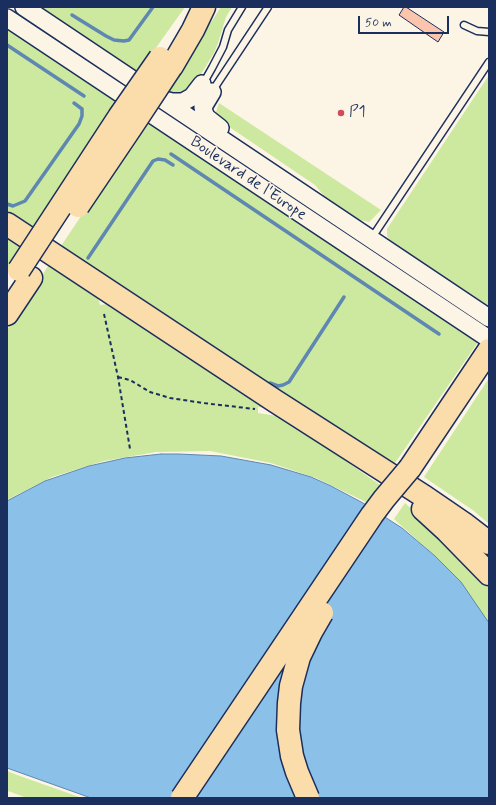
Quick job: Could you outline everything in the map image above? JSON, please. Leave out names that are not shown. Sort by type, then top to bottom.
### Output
[{"type":"highway","points":[[7,314],[19,278],[132,126],[166,62],[193,30],[203,8]]},
{"type":"highway","points":[[7,224],[265,405],[397,488],[446,530],[489,574]]},
{"type":"highway","points":[[182,798],[372,515],[410,468],[485,357]]},
{"type":"highway","points":[[265,405],[425,497],[489,542]]},
{"type":"highway","points":[[308,798],[292,756],[288,730],[289,703],[299,657],[320,616],[387,514],[410,468]]},
{"type":"main road","name":"Boulevard de l'Europe","points":[[24,7],[489,318]]},
{"type":"main road","name":"Boulevard de l'Europe","points":[[7,18],[489,339]]},
{"type":"main road","points":[[164,100],[183,102],[207,88]]},
{"type":"main road","points":[[207,88],[203,107],[206,117],[290,175],[306,188],[328,210]]},
{"type":"lane","points":[[207,88],[212,68],[223,47],[228,30],[242,7]]},
{"type":"lane","points":[[207,88],[268,7]]},
{"type":"lane","points":[[464,25],[477,32],[489,32]]},
{"type":"lane","points":[[371,239],[489,62]]},
{"type":"path","points":[[104,314],[118,377],[130,449]]},
{"type":"path","points":[[118,377],[130,380],[150,392],[170,398],[203,404],[265,405]]},
{"type":"green space","points":[[38,7],[185,7],[138,73]]},
{"type":"green space","points":[[221,7],[232,7],[226,17],[214,53],[193,87],[189,91],[176,95],[165,92]]},
{"type":"green space","points":[[7,27],[121,103],[35,232],[7,214]]},
{"type":"green space","points":[[489,75],[489,306],[392,243],[387,236],[387,229]]},
{"type":"green space","points":[[219,103],[381,210],[369,222],[356,219],[330,203],[315,185],[219,120],[215,115]]},
{"type":"green space","points":[[146,119],[478,342],[393,466],[59,249]]},
{"type":"green space","points":[[7,234],[25,247],[7,272]]},
{"type":"green space","points":[[50,263],[97,294],[100,305],[108,304],[109,302],[265,403],[265,408],[258,407],[258,413],[283,417],[380,485],[368,503],[316,478],[271,463],[210,451],[156,452],[104,461],[52,477],[7,500],[7,330]]},
{"type":"green space","points":[[489,378],[489,524],[474,511],[424,477]]},
{"type":"green space","points":[[405,503],[477,571],[489,587],[489,627],[437,558],[394,519]]},
{"type":"green space","points":[[7,771],[82,798],[27,798],[7,791]]},
{"type":"water","points":[[161,454],[221,456],[271,465],[311,477],[363,503],[402,528],[435,556],[461,582],[489,623],[489,798],[91,798],[7,768],[7,501],[45,481],[89,466],[125,458]]},
{"type":"building","points":[[404,7],[444,32],[438,42],[399,15]]},
{"type":"waterway","points":[[72,15],[106,36],[114,40],[124,41],[129,40],[153,7]]},
{"type":"waterway","points":[[7,45],[84,96]]},
{"type":"waterway","points":[[7,204],[13,206],[25,201],[79,124],[82,116],[82,109],[74,103]]},
{"type":"waterway","points":[[171,154],[439,334]]},
{"type":"waterway","points":[[88,258],[153,161],[158,159],[165,160],[173,165]]},
{"type":"waterway","points":[[270,383],[278,386],[289,382],[344,297]]},
{"type":"place","name":"P1","points":[[341,113]]}]
